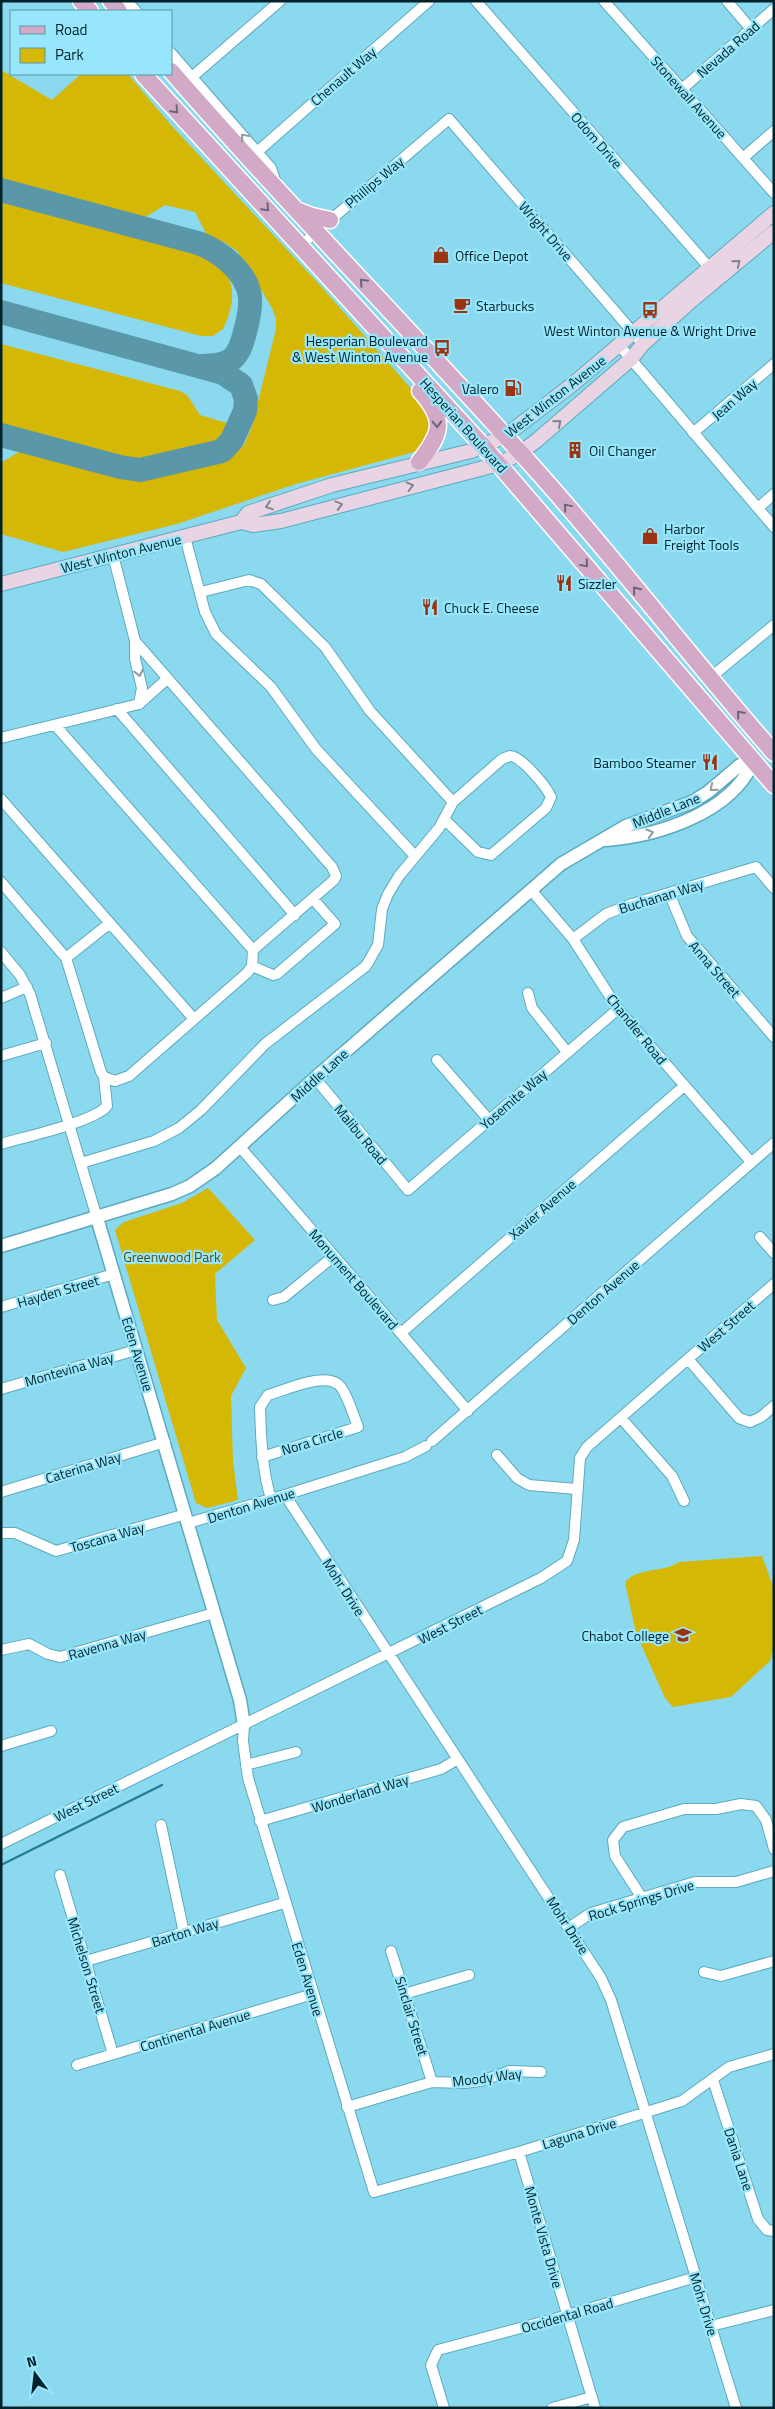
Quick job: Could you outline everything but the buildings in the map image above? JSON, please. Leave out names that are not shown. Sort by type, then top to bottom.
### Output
[{"type":"main road","name":"Hesperian Boulevard","points":[[172,72],[279,192],[394,314],[552,488],[773,751]]},
{"type":"main road","name":"Hesperian Boulevard","points":[[144,75],[499,464],[774,785]]},
{"type":"main road","points":[[295,209],[312,216],[330,220]]},
{"type":"main road","name":"West Winton Avenue","points":[[1,584],[241,522],[253,526],[281,521],[499,464],[520,453],[631,360],[643,344],[774,213]]},
{"type":"main road","name":"West Winton Avenue","points":[[241,522],[248,514],[332,485],[483,446],[505,436],[541,410],[634,333],[713,273],[774,232]]},
{"type":"main road","points":[[326,274],[345,283],[366,304],[380,313],[394,314]]},
{"type":"main road","points":[[364,316],[363,329],[426,398],[437,413],[438,434],[434,443],[420,462]]},
{"type":"main road","points":[[281,521],[288,509],[323,497],[332,485]]},
{"type":"main road","points":[[754,762],[773,751]]},
{"type":"street","points":[[192,77],[280,1]]},
{"type":"street","name":"Chenault Way","points":[[257,152],[429,1]]},
{"type":"street","name":"Odom Drive","points":[[476,1],[713,273]]},
{"type":"street","name":"Stonewall Avenue","points":[[604,1],[774,193]]},
{"type":"street","points":[[726,1],[751,29]]},
{"type":"street","name":"Nevada Road","points":[[682,89],[774,9]]},
{"type":"street","name":"Hesperian Boulevard","points":[[172,54],[271,168],[279,192]]},
{"type":"street","name":"Phillips Way","points":[[300,246],[449,119]]},
{"type":"street","name":"Wright Drive","points":[[449,119],[643,344]]},
{"type":"street","points":[[743,158],[774,131]]},
{"type":"street","points":[[619,346],[774,527]]},
{"type":"street","name":"Jean Way","points":[[693,433],[774,364]]},
{"type":"street","points":[[758,508],[774,494]]},
{"type":"street","points":[[185,537],[207,619],[216,634],[277,694],[316,749],[415,856]]},
{"type":"street","points":[[113,555],[135,642],[135,659],[142,688],[139,704]]},
{"type":"street","points":[[201,592],[249,580],[261,584],[325,647],[370,711],[453,802]]},
{"type":"street","points":[[710,678],[774,624]]},
{"type":"street","points":[[135,642],[332,867],[336,876],[296,915],[252,950]]},
{"type":"street","points":[[1,738],[139,704],[167,680]]},
{"type":"street","points":[[117,709],[296,915]]},
{"type":"street","points":[[54,725],[252,950],[252,966],[129,1076],[115,1081],[104,1077]]},
{"type":"street","points":[[80,1163],[154,1141],[179,1128],[201,1110],[265,1044],[366,966],[378,945],[382,909],[388,894],[444,819],[453,802],[502,759],[516,756],[547,790],[551,797],[546,808],[491,855],[478,852],[444,819]]},
{"type":"street","name":"Middle Lane","points":[[1,1246],[97,1218],[190,1186],[216,1168],[315,1078],[531,890],[573,856],[626,826],[692,802],[708,792],[740,765],[754,762]]},
{"type":"street","points":[[1,798],[194,1019]]},
{"type":"street","name":"Buchanan Way","points":[[573,939],[606,914],[669,893],[756,868],[774,888]]},
{"type":"street","points":[[1,882],[66,958],[104,1077],[107,1106],[96,1115],[1,1144]]},
{"type":"street","name":"Chandler Road","points":[[531,890],[573,939],[618,1009],[751,1162]]},
{"type":"street","name":"Anna Street","points":[[669,893],[686,936],[774,1037]]},
{"type":"street","points":[[252,966],[273,975],[277,974],[335,924],[313,899]]},
{"type":"street","points":[[66,958],[110,923]]},
{"type":"street","name":"Eden Avenue","points":[[1,952],[20,975],[26,987],[46,1043],[240,1700],[244,1725],[246,1766],[260,1821],[374,2192]]},
{"type":"street","points":[[1,998],[26,987]]},
{"type":"street","points":[[528,994],[532,1008],[566,1052]]},
{"type":"street","name":"Yosemite Way","points":[[408,1190],[618,1009]]},
{"type":"street","points":[[1,1056],[46,1043]]},
{"type":"street","points":[[437,1060],[489,1120]]},
{"type":"street","name":"Malibu Road","points":[[315,1078],[408,1190]]},
{"type":"street","name":"Xavier Avenue","points":[[401,1333],[684,1086]]},
{"type":"street","name":"Denton Avenue","points":[[187,1519],[285,1496],[405,1457],[429,1443],[774,1143]]},
{"type":"street","name":"Monument Boulevard","points":[[240,1147],[468,1411]]},
{"type":"street","points":[[760,1237],[774,1253]]},
{"type":"street","points":[[273,1300],[284,1298],[334,1256]]},
{"type":"street","name":"Hayden Street","points":[[1,1307],[114,1274]]},
{"type":"street","name":"West Street","points":[[1,1844],[388,1655],[541,1578],[567,1561],[574,1540],[576,1489],[580,1458],[586,1447],[774,1284]]},
{"type":"street","name":"Montevina Way","points":[[1,1388],[136,1350]]},
{"type":"street","points":[[688,1360],[739,1418],[750,1422],[761,1417],[774,1406]]},
{"type":"street","name":"Nora Circle","points":[[262,1456],[358,1427],[340,1387],[333,1380],[324,1379],[268,1395],[260,1407],[262,1456],[263,1470],[271,1500]]},
{"type":"street","points":[[621,1418],[672,1476],[684,1501]]},
{"type":"street","name":"Caterina Way","points":[[1,1492],[165,1442]]},
{"type":"street","points":[[497,1455],[517,1478],[529,1486],[576,1489]]},
{"type":"street","name":"Mohr Drive","points":[[285,1496],[602,1978],[611,2000],[736,2408]]},
{"type":"street","name":"Toscana Way","points":[[1,1533],[15,1533],[56,1551],[187,1519]]},
{"type":"street","name":"Ravenna Way","points":[[1,1650],[29,1644],[48,1654],[60,1657],[214,1613]]},
{"type":"street","points":[[1,1746],[51,1731]]},
{"type":"street","points":[[246,1766],[296,1752]]},
{"type":"street","name":"Wonderland Way","points":[[260,1821],[433,1772],[458,1759]]},
{"type":"street","points":[[642,1898],[615,1856],[613,1840],[623,1827],[684,1809],[716,1809],[741,1804],[756,1806],[766,1820],[774,1849]]},
{"type":"street","points":[[160,1824],[184,1933]]},
{"type":"street","name":"Rock Springs Drive","points":[[570,1928],[591,1913],[695,1882],[736,1882],[774,1871]]},
{"type":"street","name":"Michelson Street","points":[[60,1875],[114,2054]]},
{"type":"street","name":"Barton Way","points":[[86,1961],[284,1902]]},
{"type":"street","name":"Sinclair Street","points":[[391,1951],[432,2082]]},
{"type":"street","points":[[704,1972],[721,1976],[774,1961]]},
{"type":"street","points":[[404,1994],[469,1975]]},
{"type":"street","name":"Continental Avenue","points":[[78,2065],[313,1994]]},
{"type":"street","name":"Laguna Drive","points":[[374,2192],[519,2152],[682,2101],[730,2067],[774,2054]]},
{"type":"street","name":"Moody Way","points":[[347,2106],[432,2082],[464,2083],[481,2081],[510,2072],[541,2072]]},
{"type":"street","name":"Dania Lane","points":[[713,2080],[758,2219],[767,2230],[774,2231]]},
{"type":"street","name":"Monte Vista Drive","points":[[519,2152],[595,2408]]},
{"type":"street","name":"Occidental Road","points":[[444,2408],[431,2365],[438,2350],[568,2315],[696,2277]]},
{"type":"street","points":[[711,2326],[774,2310]]},
{"type":"street","points":[[552,2408],[592,2396]]},
{"type":"green space","points":[[1,70],[52,100],[80,75],[129,75],[170,124],[318,283],[423,402],[429,416],[430,427],[418,451],[296,484],[177,524],[63,552],[1,534],[1,463],[20,451],[138,479],[220,462],[230,458],[244,445],[252,426],[276,329],[276,319],[272,308],[238,252],[224,242],[208,237],[195,212],[165,205],[142,219],[1,180]]},
{"type":"green space","points":[[1,198],[207,253],[224,269],[232,287],[231,307],[223,329],[213,336],[201,336],[1,283]]},
{"type":"green space","points":[[1,344],[180,391],[187,395],[200,415],[227,423],[225,437],[214,447],[135,463],[1,428]]},
{"type":"green space","name":"Greenwood Park","points":[[208,1188],[255,1240],[215,1274],[217,1320],[246,1368],[231,1396],[233,1461],[238,1500],[207,1508],[196,1503],[115,1230],[124,1222],[182,1203]]},
{"type":"green space","points":[[762,1556],[774,1589],[774,1645],[770,1661],[731,1697],[673,1707],[665,1698],[636,1633],[625,1582],[637,1574],[666,1568],[679,1562]]},
{"type":"waterway","points":[[1,1865],[162,1785]]},
{"type":"taxiway","points":[[1,190],[198,243],[215,251],[231,264],[244,279],[250,297],[249,315],[242,341],[236,355],[232,359],[220,364],[202,366]]},
{"type":"taxiway","points":[[1,312],[223,373],[241,385],[246,399],[245,411],[232,440],[222,451],[140,470],[120,467],[1,435]]},
{"type":"place","name":"Office Depot","points":[[441,255]]},
{"type":"place","name":"Starbucks","points":[[462,305]]},
{"type":"place","name":"West Winton Avenue & Wright Drive","points":[[650,310]]},
{"type":"place","name":"Hesperian Boulevard & West Winton Avenue","points":[[442,348]]},
{"type":"place","name":"Valero","points":[[513,388]]},
{"type":"place","name":"Oil Changer","points":[[575,450]]},
{"type":"place","name":"Harbor Freight Tools","points":[[650,536]]},
{"type":"place","name":"Sizzler","points":[[564,583]]},
{"type":"place","name":"Chuck E. Cheese","points":[[430,607]]},
{"type":"place","name":"Bamboo Steamer","points":[[710,762]]},
{"type":"place","name":"Chabot College","points":[[683,1635]]}]
